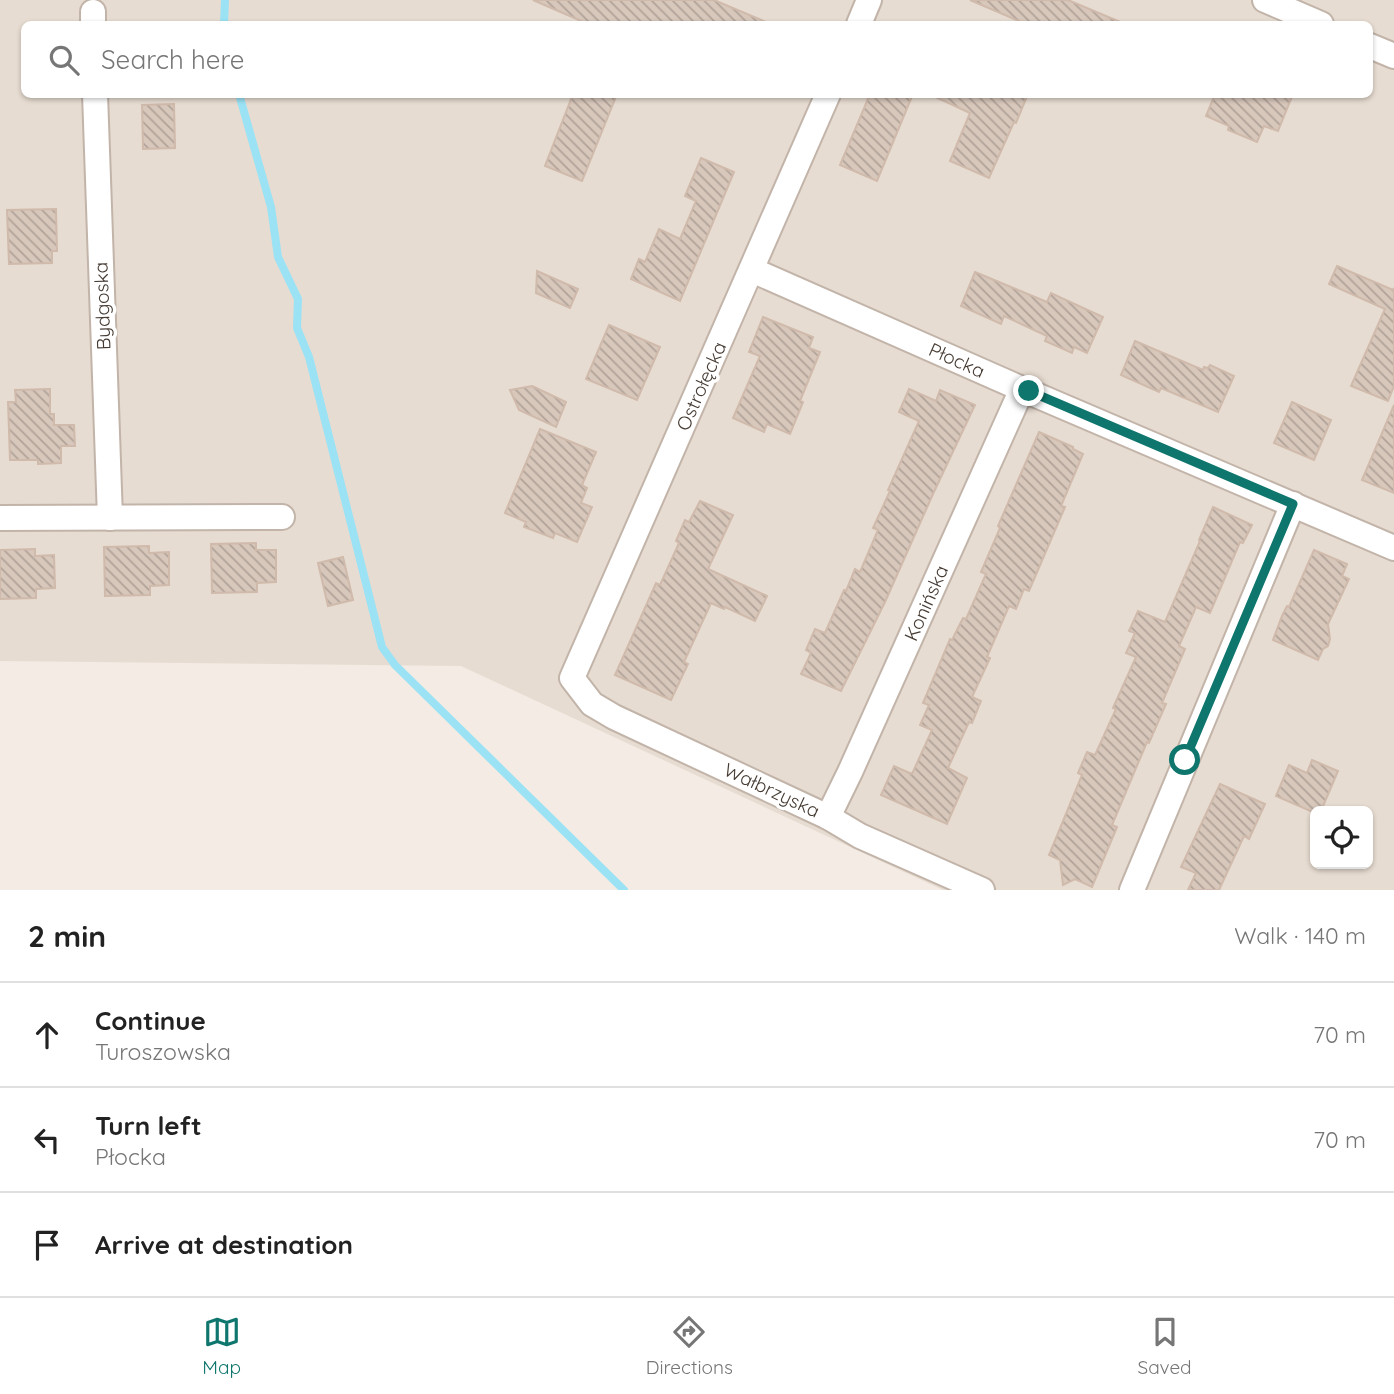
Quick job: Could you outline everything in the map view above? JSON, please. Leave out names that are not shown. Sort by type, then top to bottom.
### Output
[{"type":"street","points":[[860,21],[869,0]]},
{"type":"street","points":[[1265,0],[1314,21]]},
{"type":"street","points":[[1373,47],[1394,56]]},
{"type":"street","name":"Bydgoska","points":[[95,98],[110,517]]},
{"type":"street","name":"Ostrołęcka","points":[[572,678],[826,98]]},
{"type":"street","name":"Płocka","points":[[752,270],[1394,548]]},
{"type":"street","name":"Konińska","points":[[828,817],[1022,389]]},
{"type":"street","points":[[1132,890],[1293,504]]},
{"type":"street","points":[[0,518],[282,517]]},
{"type":"street","name":"Wałbrzyska","points":[[572,678],[592,704],[614,717],[828,817],[860,836],[982,890]]},
{"type":"shaded area","points":[[0,0],[1394,0],[1394,890],[943,890],[461,666],[0,661]]},
{"type":"building","points":[[533,0],[714,0],[764,21],[581,21]]},
{"type":"building","points":[[970,0],[1068,0],[1118,21],[1019,21]]},
{"type":"building","points":[[571,98],[615,98],[582,181],[545,166]]},
{"type":"building","points":[[868,98],[911,98],[877,181],[840,165]]},
{"type":"building","points":[[938,98],[1026,98],[989,178],[950,161],[970,113]]},
{"type":"building","points":[[1213,98],[1291,98],[1278,131],[1264,126],[1257,142],[1228,130],[1229,126],[1206,116]]},
{"type":"building","points":[[174,104],[175,148],[143,149],[142,105]]},
{"type":"building","points":[[701,158],[734,172],[680,301],[631,279],[639,259],[645,262],[659,229],[680,239],[696,201],[685,196]]},
{"type":"building","points":[[56,209],[57,251],[52,251],[52,263],[9,264],[7,210]]},
{"type":"building","points":[[1337,266],[1393,290],[1394,288],[1394,386],[1388,401],[1351,386],[1385,309],[1329,284]]},
{"type":"building","points":[[537,271],[578,289],[570,308],[536,293]]},
{"type":"building","points":[[975,272],[1047,302],[1051,293],[1103,317],[1087,353],[1074,347],[1072,353],[1045,341],[1047,336],[1004,316],[1001,324],[961,306]]},
{"type":"building","points":[[763,317],[813,337],[809,348],[820,352],[790,434],[767,424],[764,432],[733,418],[760,356],[749,352]]},
{"type":"building","points":[[609,325],[660,347],[637,400],[586,379]]},
{"type":"building","points":[[1135,341],[1203,370],[1210,365],[1234,376],[1218,412],[1161,388],[1159,392],[1121,375]]},
{"type":"building","points":[[532,386],[566,402],[556,427],[519,410],[510,390]]},
{"type":"building","points":[[50,389],[50,414],[54,414],[54,425],[74,425],[75,446],[61,446],[61,463],[38,464],[38,460],[10,460],[8,402],[16,402],[15,390]]},
{"type":"building","points":[[909,389],[936,401],[940,390],[975,405],[841,691],[801,674],[811,653],[806,650],[815,629],[825,633],[855,569],[860,572],[878,530],[873,528],[919,421],[899,412]]},
{"type":"building","points":[[1292,402],[1331,420],[1314,460],[1274,443]]},
{"type":"building","points":[[1394,405],[1394,493],[1362,480]]},
{"type":"building","points":[[540,429],[596,452],[582,485],[587,488],[581,503],[592,507],[577,542],[555,533],[553,538],[524,527],[526,522],[505,513]]},
{"type":"building","points":[[1039,432],[1083,454],[1061,506],[1065,507],[1029,591],[1024,589],[1016,609],[1009,606],[972,697],[981,701],[948,768],[967,778],[947,824],[881,795],[894,766],[912,774],[932,730],[920,725],[929,705],[923,703],[950,639],[952,640],[963,618],[966,619],[986,574],[981,572],[1000,528],[998,526]]},
{"type":"building","points":[[700,501],[733,515],[708,569],[767,596],[755,621],[711,603],[684,662],[688,664],[671,700],[615,675],[656,583],[660,585],[679,543],[676,541],[685,520],[689,522]]},
{"type":"building","points":[[1213,507],[1252,525],[1243,543],[1240,542],[1210,613],[1196,607],[1179,646],[1185,649],[1162,703],[1166,704],[1112,825],[1117,827],[1092,887],[1075,879],[1063,885],[1060,860],[1049,855],[1082,775],[1078,773],[1087,752],[1095,755],[1136,657],[1126,653],[1135,633],[1129,631],[1138,611],[1165,622]]},
{"type":"building","points":[[256,543],[256,550],[276,550],[276,582],[257,583],[257,592],[212,593],[211,544]]},
{"type":"building","points":[[149,546],[149,553],[169,552],[169,585],[150,586],[150,595],[105,596],[104,547]]},
{"type":"building","points":[[35,549],[35,556],[54,555],[55,588],[36,589],[36,598],[0,599],[0,550]]},
{"type":"building","points":[[1314,550],[1347,564],[1342,576],[1349,579],[1328,624],[1328,646],[1323,649],[1318,660],[1273,640]]},
{"type":"building","points":[[343,557],[353,600],[328,606],[318,563]]},
{"type":"building","points":[[1312,760],[1338,771],[1323,806],[1310,806],[1310,811],[1276,796],[1289,765],[1307,773]]},
{"type":"building","points":[[1220,784],[1265,804],[1249,839],[1244,836],[1219,890],[1188,890],[1196,873],[1181,867]]},
{"type":"waterway","points":[[224,21],[225,0]]},
{"type":"waterway","points":[[240,98],[271,207],[278,257],[298,299],[297,328],[309,357],[382,647],[395,665],[624,890]]},
{"type":"route","points":[[1029,391],[1293,504],[1185,760]]}]
